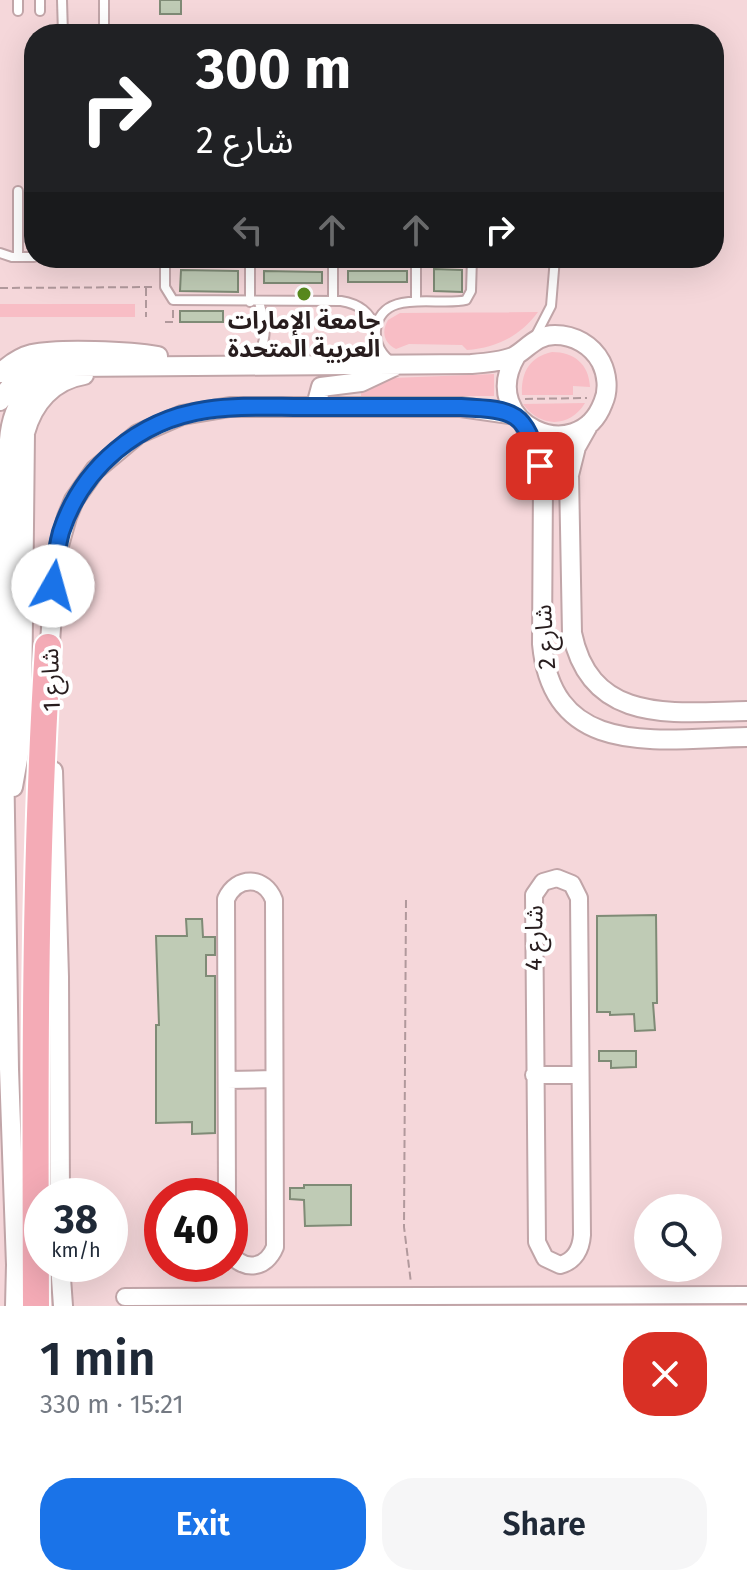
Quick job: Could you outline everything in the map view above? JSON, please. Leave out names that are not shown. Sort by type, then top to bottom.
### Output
[{"type":"highway","points":[[36,1306],[38,842],[48,647]]},
{"type":"street","points":[[516,412],[506,381],[516,356],[531,342],[557,335],[575,339],[590,348],[604,371],[605,398]]},
{"type":"street","points":[[0,373],[21,358],[45,353],[124,352],[176,360]]},
{"type":"street","name":"شارع 1","points":[[15,1306],[6,811],[2,743],[9,681],[9,440],[15,410],[33,385],[44,376],[71,367],[471,364],[516,356]]},
{"type":"street","name":"شارع 1","points":[[0,401],[23,375],[50,361],[176,360],[210,365]]},
{"type":"street","points":[[6,811],[22,729],[24,446],[34,408],[53,388],[79,375],[210,365]]},
{"type":"street","points":[[329,407],[318,398],[321,387],[369,380],[397,365]]},
{"type":"street","name":"شارع 2","points":[[605,398],[576,447],[569,475],[575,651],[583,667],[604,690],[633,707],[661,711],[747,711]]},
{"type":"street","name":"شارع 1","points":[[60,1178],[59,977],[48,647],[60,534],[84,485],[115,450],[159,423],[206,410],[461,407],[516,412],[541,433],[562,435],[590,422]]},
{"type":"street","name":"شارع 2","points":[[516,412],[536,450],[543,482],[542,644],[544,667],[562,703],[587,725],[611,735],[631,738],[747,737]]},
{"type":"street","points":[[0,790],[6,811]]},
{"type":"street","name":"شارع 4","points":[[557,878],[572,884],[579,898],[579,1075],[581,1241],[572,1259],[560,1265],[545,1258],[537,1242],[534,1075],[534,895],[543,882],[557,878]]},
{"type":"street","points":[[227,1178],[226,899],[235,885],[250,880],[266,886],[274,900],[275,1247],[267,1260],[248,1265]]},
{"type":"street","points":[[534,1075],[579,1075]]},
{"type":"street","points":[[227,1080],[274,1079]]},
{"type":"street","points":[[560,1265],[560,1296]]},
{"type":"street","points":[[252,1266],[252,1297]]},
{"type":"street","points":[[61,1282],[63,1306]]},
{"type":"street","points":[[125,1297],[560,1296],[745,1291]]},
{"type":"lane","points":[[18,0],[18,11]]},
{"type":"lane","points":[[40,0],[40,11]]},
{"type":"lane","points":[[62,0],[63,24]]},
{"type":"lane","points":[[104,0],[104,24]]},
{"type":"lane","points":[[18,191],[18,257]]},
{"type":"lane","points":[[0,253],[24,257]]},
{"type":"lane","points":[[165,268],[165,287],[173,300],[351,302],[367,312],[376,329],[382,354],[397,365]]},
{"type":"lane","points":[[245,366],[262,348],[265,337],[265,325],[255,302],[251,268]]},
{"type":"lane","points":[[333,268],[333,301]]},
{"type":"lane","points":[[416,268],[416,301]]},
{"type":"lane","points":[[376,329],[387,310],[400,303],[466,300],[471,291],[472,268]]},
{"type":"lane","points":[[531,342],[551,306],[554,268]]},
{"type":"path","points":[[146,287],[146,317]]},
{"type":"path","points":[[0,288],[165,287]]},
{"type":"path","points":[[165,322],[173,322],[173,300]]},
{"type":"path","points":[[516,412],[605,398]]},
{"type":"path","points":[[406,900],[404,1227],[412,1296]]},
{"type":"shaded area","points":[[0,304],[135,304],[135,317],[0,317]]},
{"type":"shaded area","points":[[538,312],[516,334],[478,349],[467,350],[462,345],[409,344],[396,349],[386,340],[384,333],[388,320],[400,313]]},
{"type":"shaded area","points":[[552,352],[567,354],[579,361],[587,372],[590,387],[573,386],[573,395],[522,395],[528,367],[537,358]]},
{"type":"shaded area","points":[[494,374],[494,396],[361,396],[361,388],[374,388],[392,378]]},
{"type":"shaded area","points":[[585,403],[571,417],[555,422],[538,417],[523,404]]},
{"type":"building","points":[[160,0],[181,0],[181,14],[160,14]]},
{"type":"building","points":[[434,269],[462,270],[462,292],[434,291]]},
{"type":"building","points":[[181,270],[238,271],[238,292],[180,291]]},
{"type":"building","points":[[264,271],[322,272],[322,283],[264,283]]},
{"type":"building","points":[[348,271],[407,271],[407,282],[348,282]]},
{"type":"building","points":[[180,311],[223,311],[223,322],[180,322]]},
{"type":"building","points":[[656,915],[655,1030],[635,1031],[634,1014],[597,1012],[597,916]]},
{"type":"building","points":[[186,919],[202,919],[203,937],[215,937],[215,955],[206,955],[206,976],[215,976],[215,1133],[192,1134],[192,1122],[156,1123],[156,1025],[159,1025],[156,936],[187,936]]},
{"type":"building","points":[[599,1051],[636,1051],[636,1067],[611,1068],[611,1061],[599,1061]]},
{"type":"building","points":[[304,1185],[351,1185],[351,1225],[305,1226],[304,1200],[290,1199],[290,1188],[304,1188]]},
{"type":"place","name":"جامعة الإمارات العربية المتحدة","points":[[304,294]]},
{"type":"route","points":[[53,586],[60,534],[74,500],[95,470],[138,434],[182,415],[230,407],[489,409],[516,415],[523,422],[540,466]]}]
